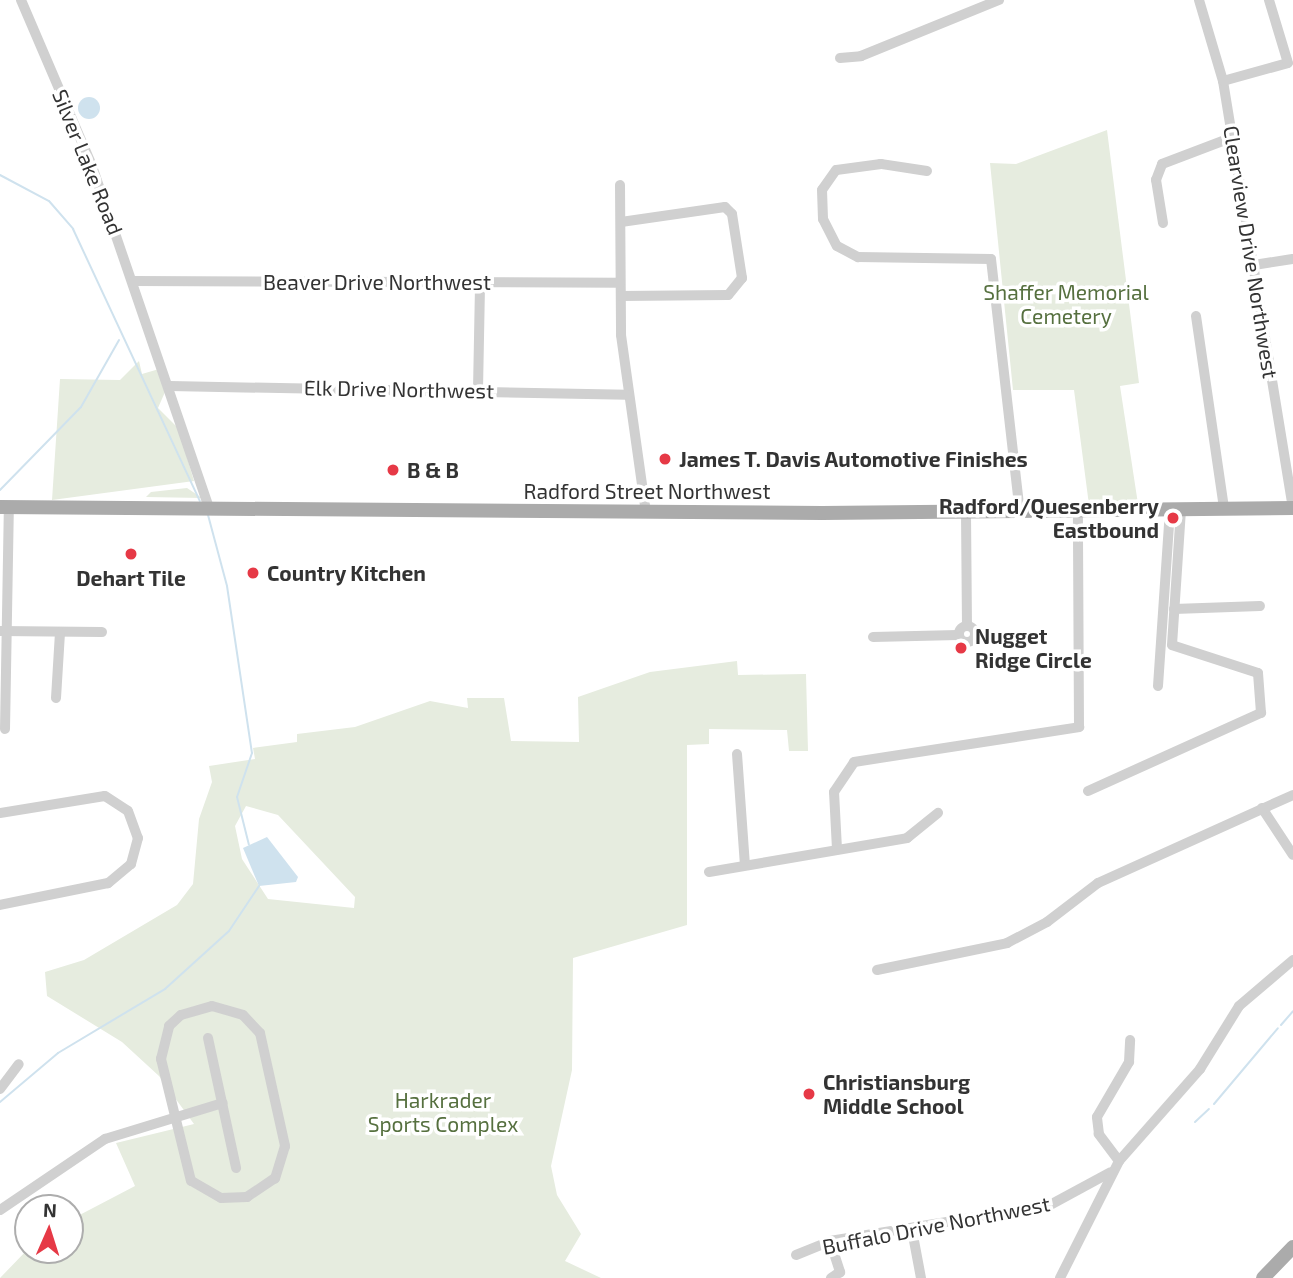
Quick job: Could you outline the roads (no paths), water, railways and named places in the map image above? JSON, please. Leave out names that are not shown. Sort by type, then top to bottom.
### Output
[{"type":"main road","name":"Radford Street Northwest","points":[[4,507],[966,513],[1293,507]]},
{"type":"main road","points":[[1268,1276],[1293,1247]]},
{"type":"street","name":"Silver Lake Road","points":[[21,0],[134,281],[209,509]]},
{"type":"street","points":[[840,58],[861,56],[971,5],[999,0]]},
{"type":"street","name":"Clearview Drive Northwest","points":[[1199,0],[1223,81],[1293,507]]},
{"type":"street","points":[[1223,81],[1288,63],[1269,0]]},
{"type":"street","points":[[1163,223],[1156,180],[1162,164],[1233,137]]},
{"type":"street","points":[[927,171],[881,164],[836,170],[822,190],[828,234],[848,254],[869,259],[991,258],[1020,512]]},
{"type":"street","points":[[620,185],[620,283],[627,395],[646,512]]},
{"type":"street","points":[[621,222],[725,206],[742,278],[728,295],[621,296]]},
{"type":"street","points":[[1254,265],[1293,259]]},
{"type":"street","name":"Beaver Drive Northwest","points":[[134,281],[620,283]]},
{"type":"street","points":[[478,390],[480,282]]},
{"type":"street","points":[[1196,316],[1224,509]]},
{"type":"street","name":"Elk Drive Northwest","points":[[170,386],[627,395]]},
{"type":"street","points":[[4,507],[5,729]]},
{"type":"street","points":[[1088,791],[1261,713],[1258,673],[1172,645],[1176,509]]},
{"type":"street","points":[[1158,686],[1176,509]]},
{"type":"street","points":[[838,849],[834,792],[854,762],[1079,727],[1078,511]]},
{"type":"street","points":[[966,513],[967,626],[975,635],[1015,635]]},
{"type":"street","points":[[1174,609],[1260,606]]},
{"type":"street","points":[[958,635],[967,626]]},
{"type":"street","points":[[3,631],[102,632]]},
{"type":"street","points":[[56,698],[60,632]]},
{"type":"street","points":[[873,637],[958,635],[968,643],[975,635]]},
{"type":"street","points":[[737,754],[744,865]]},
{"type":"street","points":[[877,970],[1007,943],[1098,883],[1293,794]]},
{"type":"street","points":[[0,813],[105,796],[128,811],[138,838],[131,864],[108,883],[0,905]]},
{"type":"street","points":[[1262,808],[1293,855]]},
{"type":"street","points":[[709,872],[920,834],[938,813]]},
{"type":"street","points":[[1060,1278],[1111,1172],[1119,1161],[1200,1069],[1239,1006],[1293,960]]},
{"type":"street","points":[[212,1006],[243,1015],[260,1033],[285,1146],[275,1178],[247,1197],[207,1193],[191,1181],[172,1116],[161,1059],[169,1026],[181,1015],[212,1006]]},
{"type":"street","points":[[208,1038],[236,1168]]},
{"type":"street","points":[[1119,1161],[1099,1134],[1097,1117],[1129,1062],[1130,1040]]},
{"type":"street","points":[[0,1088],[19,1064]]},
{"type":"street","points":[[0,1210],[91,1146],[172,1116],[223,1103]]},
{"type":"street","name":"Buffalo Drive Northwest","points":[[796,1255],[830,1241],[912,1230],[1049,1205],[1111,1172]]},
{"type":"street","points":[[912,1230],[921,1278]]},
{"type":"street","points":[[830,1241],[840,1272],[831,1278]]},
{"type":"water","points":[[89,97],[97,100],[100,108],[97,116],[89,119],[81,116],[78,108],[81,100]]},
{"type":"water","points":[[267,837],[298,877],[296,882],[259,886],[243,848]]},
{"type":"waterway","points":[[0,175],[49,201],[73,229],[200,501]]},
{"type":"waterway","points":[[0,490],[81,407],[119,340]]},
{"type":"waterway","points":[[208,515],[227,586],[252,753],[237,797],[249,845]]},
{"type":"waterway","points":[[0,1102],[58,1053],[165,989],[229,931],[259,886]]},
{"type":"waterway","points":[[1281,1025],[1293,1011]]},
{"type":"waterway","points":[[1214,1104],[1278,1028]]},
{"type":"waterway","points":[[1195,1122],[1209,1109]]},
{"type":"place","name":"James T. Davis Automotive Finishes","points":[[665,459]]},
{"type":"place","name":"B & B","points":[[393,470]]},
{"type":"place","name":"Radford/Quesenberry Eastbound","points":[[1173,518]]},
{"type":"place","name":"Dehart Tile","points":[[131,554]]},
{"type":"place","name":"Country Kitchen","points":[[253,573]]},
{"type":"place","name":"Nugget Ridge Circle","points":[[961,648]]},
{"type":"place","name":"Christiansburg Middle School","points":[[809,1094]]},
{"type":"park label","name":"Shaffer Memorial Cemetery","points":[[1066,304]]},
{"type":"park label","name":"Harkrader Sports Complex","points":[[443,1112]]}]
